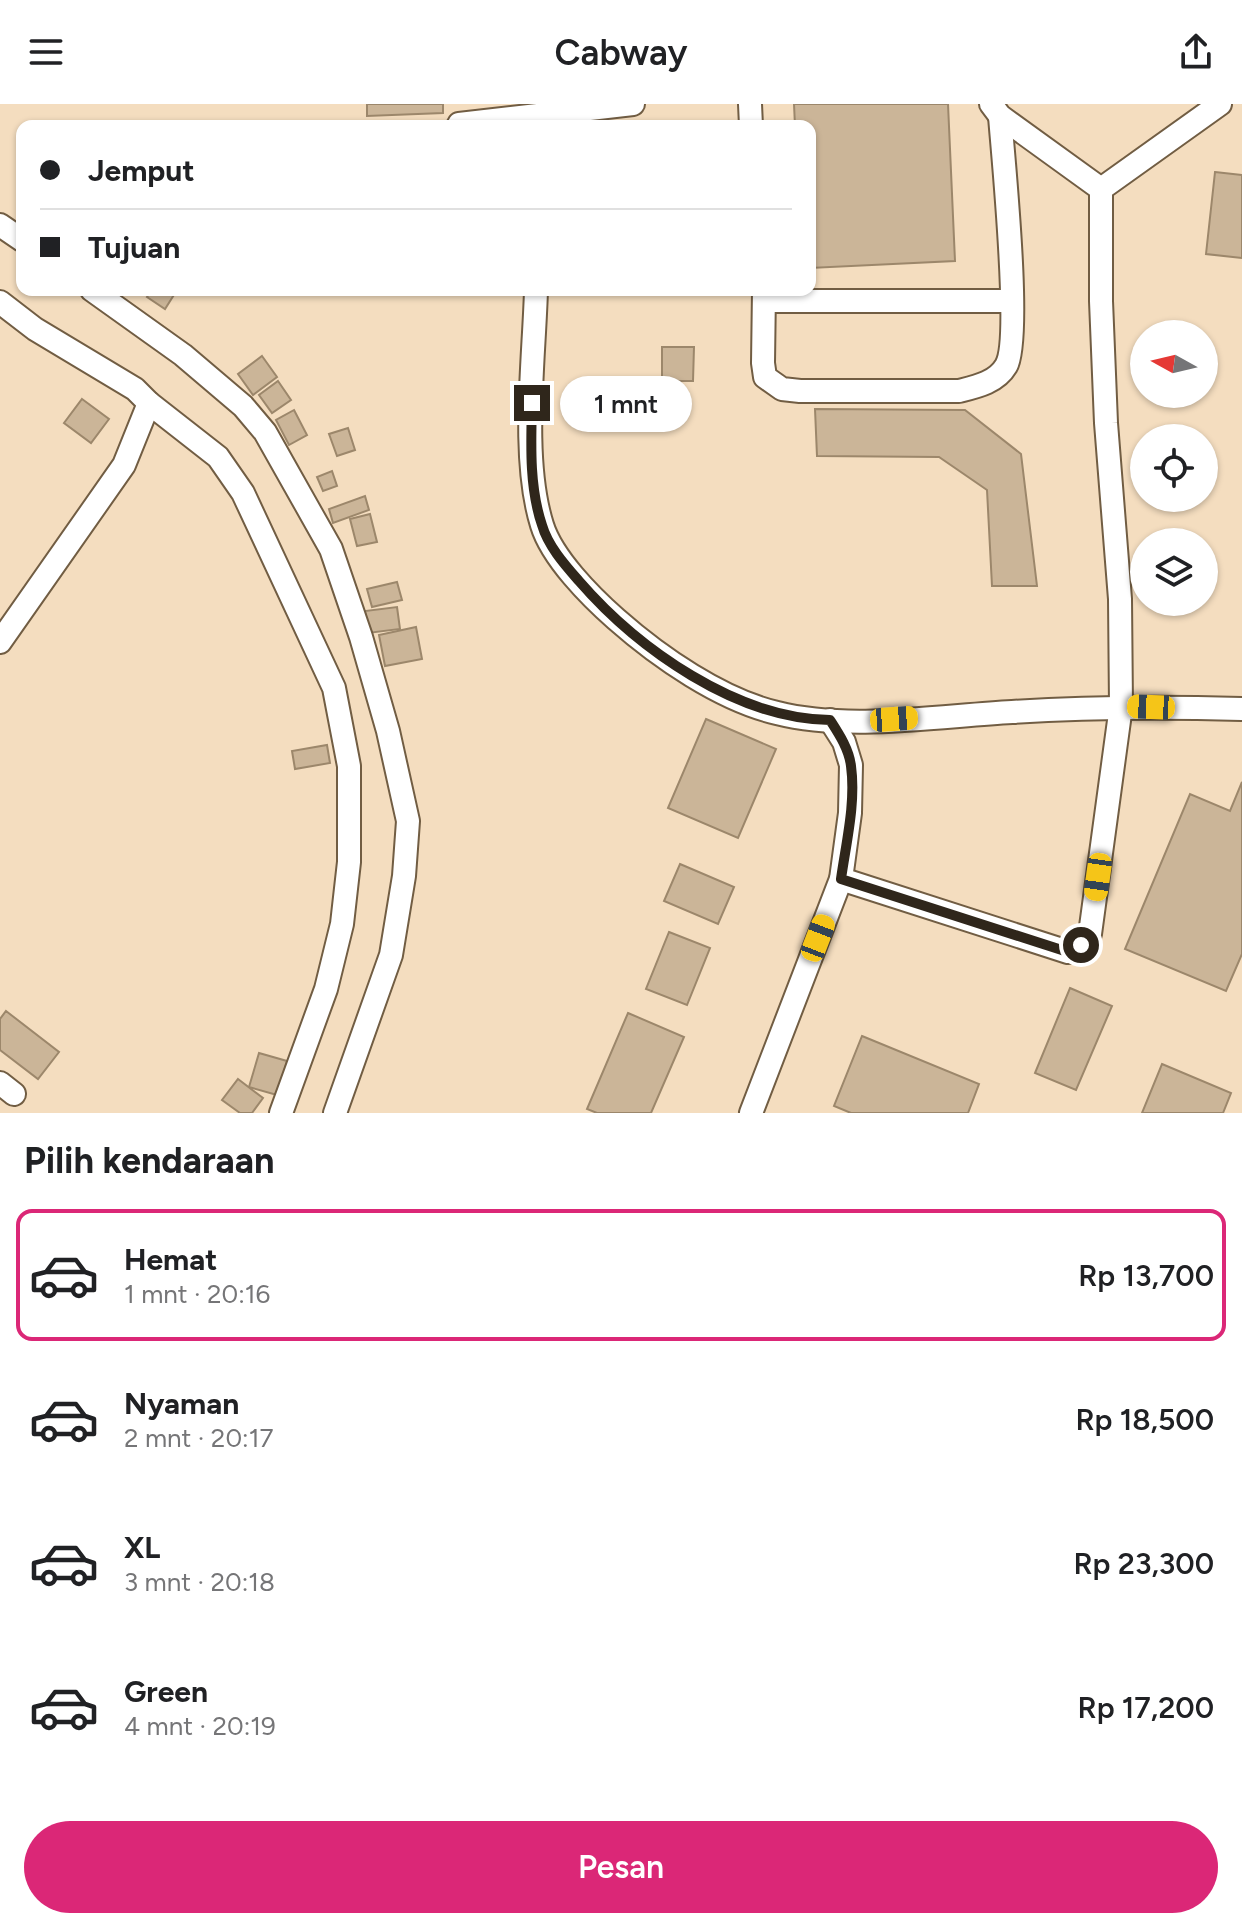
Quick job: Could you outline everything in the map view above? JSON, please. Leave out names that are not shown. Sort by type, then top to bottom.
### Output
[{"type":"street","points":[[539,120],[633,104]]},
{"type":"street","points":[[1101,189],[1220,104]]},
{"type":"street","points":[[996,110],[1101,189]]},
{"type":"street","points":[[764,296],[762,337],[765,377],[782,389],[959,391],[980,386],[1007,366],[1012,345],[1012,301],[996,110]]},
{"type":"street","points":[[841,879],[1068,952],[1081,945],[1090,934],[1121,706],[1120,599],[1106,423],[1101,301],[1101,189]]},
{"type":"street","points":[[100,296],[183,355],[243,406],[265,432],[331,549],[388,731],[408,821],[404,876],[391,955],[335,1113]]},
{"type":"street","points":[[536,296],[531,432],[534,489],[542,528],[562,561],[600,605],[676,665],[737,699],[774,713],[810,720],[865,721],[1121,706],[1242,709]]},
{"type":"street","points":[[805,296],[1012,301]]},
{"type":"street","points":[[0,302],[35,329],[135,389],[218,457],[243,493],[334,688],[349,766],[349,862],[342,924],[326,989],[281,1113]]},
{"type":"street","points":[[0,642],[124,465],[149,403]]},
{"type":"street","points":[[751,1113],[841,879],[850,813],[851,765],[844,742],[830,720]]},
{"type":"building","points":[[367,104],[443,104],[443,113],[367,116]]},
{"type":"building","points":[[794,104],[948,104],[955,261],[816,268],[816,120],[795,120]]},
{"type":"building","points":[[1215,172],[1242,175],[1242,258],[1206,254]]},
{"type":"building","points":[[148,296],[173,296],[165,309]]},
{"type":"building","points":[[662,347],[694,347],[693,381],[662,381]]},
{"type":"building","points":[[262,356],[277,377],[253,395],[238,374]]},
{"type":"building","points":[[278,381],[291,400],[272,413],[259,395]]},
{"type":"building","points":[[82,399],[109,419],[91,443],[64,423]]},
{"type":"building","points":[[815,409],[965,410],[1021,454],[1037,586],[992,586],[987,490],[939,457],[817,456]]},
{"type":"building","points":[[294,410],[307,435],[289,445],[276,420]]},
{"type":"building","points":[[348,428],[355,450],[337,456],[329,434]]},
{"type":"building","points":[[332,471],[337,486],[323,491],[317,477]]},
{"type":"building","points":[[365,496],[369,510],[333,523],[329,509]]},
{"type":"building","points":[[370,514],[377,542],[357,546],[350,519]]},
{"type":"building","points":[[397,582],[402,600],[372,607],[367,589]]},
{"type":"building","points":[[397,607],[400,629],[368,633],[365,611]]},
{"type":"building","points":[[416,627],[422,659],[385,666],[379,635]]},
{"type":"building","points":[[706,719],[776,749],[738,838],[668,808]]},
{"type":"building","points":[[327,745],[330,763],[295,769],[292,751]]},
{"type":"building","points":[[1242,782],[1242,954],[1226,991],[1125,949],[1190,794],[1230,811]]},
{"type":"building","points":[[680,864],[734,887],[718,924],[664,901]]},
{"type":"building","points":[[669,932],[710,948],[687,1005],[646,989]]},
{"type":"building","points":[[1070,988],[1112,1006],[1076,1090],[1035,1073]]},
{"type":"building","points":[[6,1011],[59,1052],[38,1079],[0,1050],[0,1019]]},
{"type":"building","points":[[628,1013],[684,1037],[651,1113],[597,1113],[587,1109]]},
{"type":"building","points":[[862,1036],[979,1084],[968,1113],[851,1113],[834,1106]]},
{"type":"building","points":[[259,1053],[287,1061],[277,1095],[249,1087]]},
{"type":"building","points":[[1162,1064],[1231,1093],[1223,1113],[1142,1113]]},
{"type":"building","points":[[238,1079],[263,1098],[252,1113],[240,1113],[222,1100]]},
{"type":"route","points":[[532,403],[534,489],[542,528],[562,561],[600,605],[676,665],[737,699],[774,713],[810,720],[830,720],[844,742],[851,765],[850,813],[841,879],[1068,952],[1081,945]]}]
